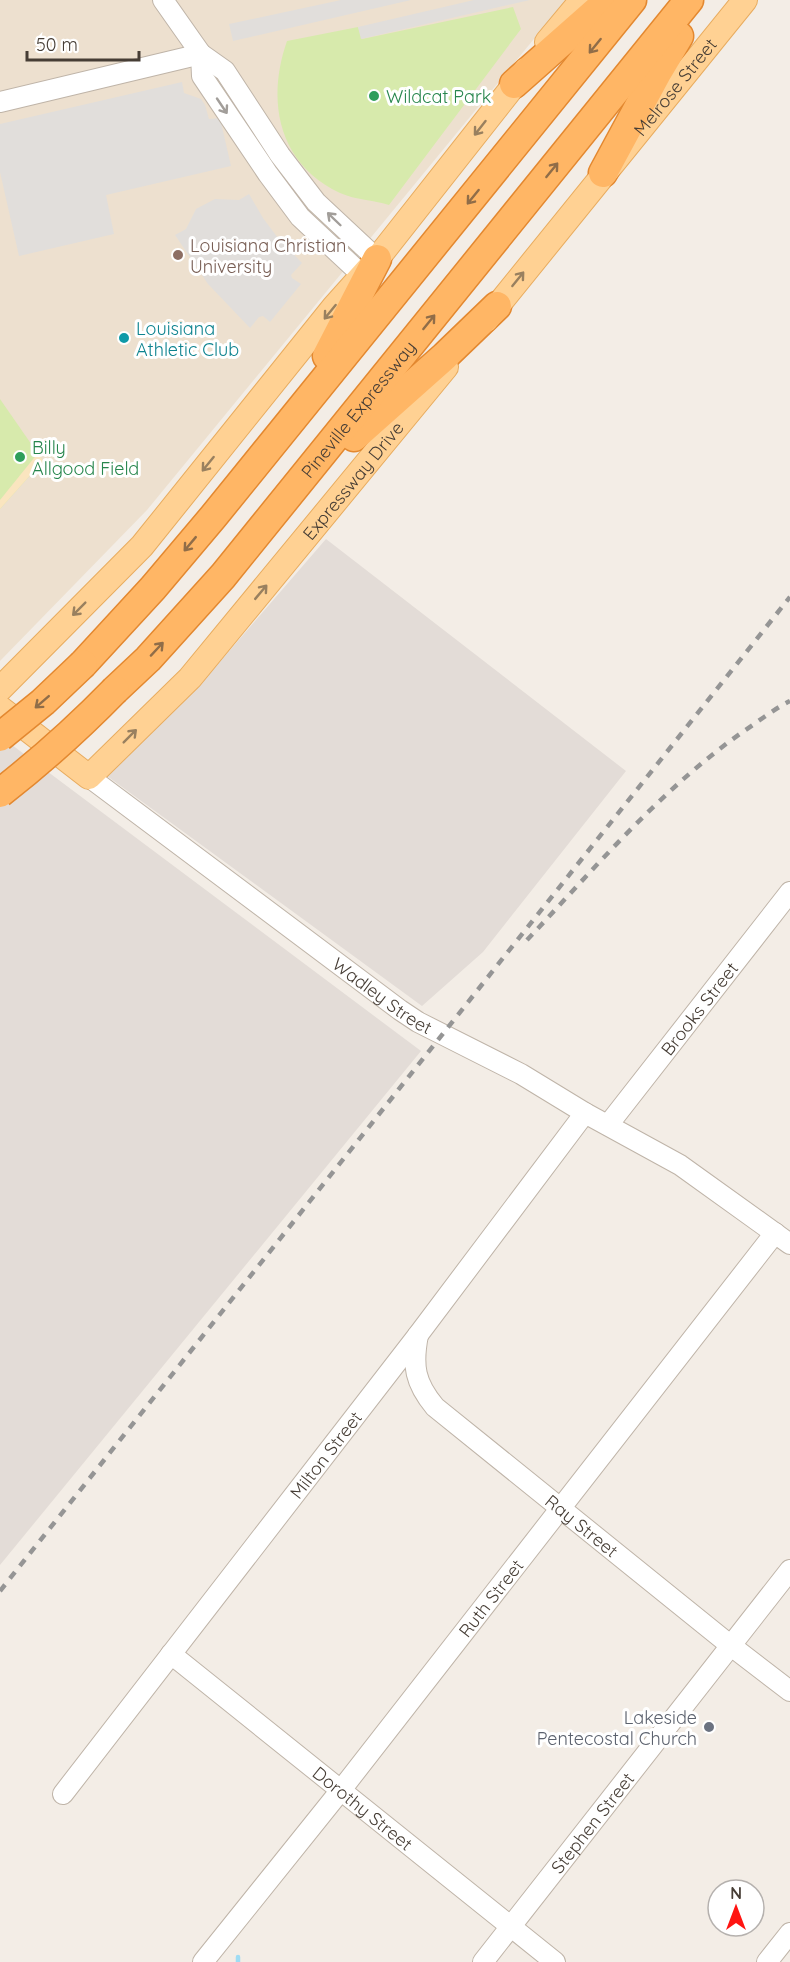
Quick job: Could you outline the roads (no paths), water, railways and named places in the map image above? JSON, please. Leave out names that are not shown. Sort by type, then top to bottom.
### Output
[{"type":"highway","points":[[514,84],[609,0]]},
{"type":"highway","points":[[0,737],[43,702],[83,664],[153,588],[313,395],[632,0]]},
{"type":"highway","name":"Pineville Expressway","points":[[0,793],[40,763],[81,725],[148,659],[223,576],[689,0]]},
{"type":"highway","points":[[603,172],[657,73],[701,0]]},
{"type":"highway","points":[[263,454],[329,354],[370,267]]},
{"type":"highway","points":[[300,483],[445,356],[497,306]]},
{"type":"main road","points":[[0,690],[142,546],[334,307],[370,267],[582,0]]},
{"type":"main road","name":"Melrose Street","points":[[603,172],[745,0]]},
{"type":"main road","name":"Expressway Drive","points":[[89,777],[190,678],[497,306],[603,172]]},
{"type":"main road","name":"Wadley Street","points":[[0,708],[89,777]]},
{"type":"street","points":[[163,0],[201,54],[225,71],[280,155],[370,267]]},
{"type":"street","points":[[0,102],[201,54]]},
{"type":"street","points":[[201,54],[202,76],[300,217],[370,267]]},
{"type":"street","points":[[263,166],[280,155]]},
{"type":"street","name":"Wadley Street","points":[[89,777],[400,1010],[418,1022],[521,1074],[585,1113],[680,1165],[782,1239]]},
{"type":"street","name":"Brooks Street","points":[[608,1125],[790,892]]},
{"type":"street","name":"Milton Street","points":[[63,1794],[418,1335],[585,1113]]},
{"type":"street","name":"Ruth Street","points":[[203,1962],[341,1790],[561,1508],[782,1239]]},
{"type":"street","name":"Ray Street","points":[[418,1335],[415,1370],[419,1383],[435,1407],[790,1691]]},
{"type":"street","name":"Stephen Street","points":[[483,1962],[790,1570]]},
{"type":"street","name":"Dorothy Street","points":[[171,1654],[555,1962]]},
{"type":"street","points":[[767,1962],[790,1933]]},
{"type":"waterway","points":[[238,1957],[238,1962]]},
{"type":"railway","points":[[0,1591],[790,597]]},
{"type":"railway","points":[[527,940],[657,803],[714,753],[772,711],[790,701]]},
{"type":"place","name":"Wildcat Park","points":[[374,96]]},
{"type":"place","name":"Louisiana Christian University","points":[[178,255]]},
{"type":"place","name":"Louisiana Athletic Club","points":[[124,338]]},
{"type":"place","name":"Billy Allgood Field","points":[[20,457]]},
{"type":"place","name":"Lakeside Pentecostal Church","points":[[709,1727]]}]
